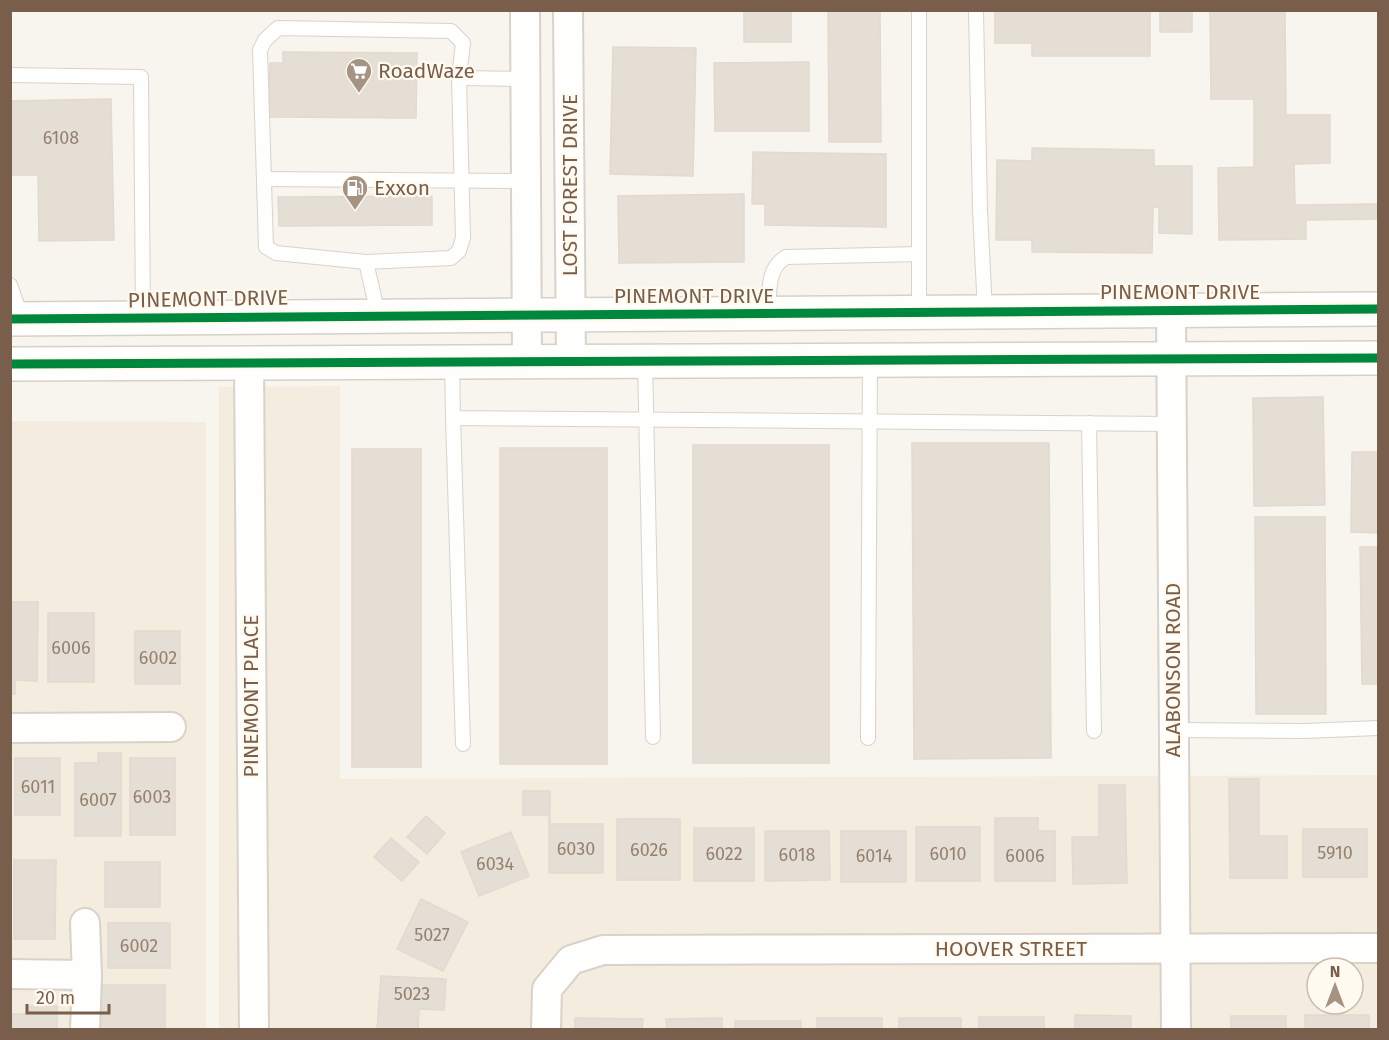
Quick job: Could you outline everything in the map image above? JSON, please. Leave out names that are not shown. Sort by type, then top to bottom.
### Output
[{"type":"main road","name":"PINEMONT DRIVE","points":[[16,319],[1378,309]]},
{"type":"main road","points":[[16,319],[17,364],[1378,358]]},
{"type":"street","name":"LOST FOREST DRIVE","points":[[525,10],[527,360]]},
{"type":"street","name":"LOST FOREST DRIVE","points":[[568,10],[571,360]]},
{"type":"street","points":[[525,79],[569,79]]},
{"type":"street","name":"ALABONSON ROAD","points":[[1171,310],[1176,1029]]},
{"type":"street","name":"PINEMONT PLACE","points":[[249,362],[254,1029]]},
{"type":"street","points":[[10,728],[171,727]]},
{"type":"street","points":[[85,923],[86,1029]]},
{"type":"street","name":"HOOVER STREET","points":[[546,1029],[547,989],[571,960],[603,950],[1378,948]]},
{"type":"street","points":[[10,974],[87,975]]},
{"type":"lane","points":[[918,10],[919,312]]},
{"type":"lane","points":[[976,10],[985,312]]},
{"type":"lane","points":[[278,28],[451,31],[463,43],[459,78],[463,238],[459,251],[451,258],[366,262],[276,253],[266,247],[260,50],[265,40],[278,28]]},
{"type":"lane","points":[[10,75],[141,77],[143,318]]},
{"type":"lane","points":[[459,78],[525,79]]},
{"type":"lane","points":[[264,179],[526,182]]},
{"type":"lane","points":[[768,313],[772,271],[778,262],[786,257],[919,254]]},
{"type":"lane","points":[[366,262],[378,315]]},
{"type":"lane","points":[[10,285],[16,319]]},
{"type":"lane","points":[[868,738],[870,359]]},
{"type":"lane","points":[[645,360],[653,737]]},
{"type":"lane","points":[[452,361],[463,744]]},
{"type":"lane","points":[[453,418],[1171,424]]},
{"type":"lane","points":[[1089,423],[1094,731]]},
{"type":"lane","points":[[1174,730],[1304,731],[1378,728]]},
{"type":"shaded area","points":[[340,386],[340,779],[1378,775],[1378,1029],[219,1029],[219,387]]},
{"type":"shaded area","points":[[11,421],[206,422],[206,1029],[11,1030]]},
{"type":"building","points":[[744,10],[791,10],[791,42],[744,42]]},
{"type":"building","points":[[828,10],[880,10],[881,142],[829,142]]},
{"type":"building","points":[[995,10],[1150,10],[1150,56],[1032,56],[1032,43],[995,43]]},
{"type":"building","points":[[1160,10],[1192,10],[1192,32],[1160,32]]},
{"type":"building","points":[[1210,10],[1285,10],[1286,115],[1330,115],[1330,163],[1294,164],[1295,205],[1378,204],[1378,219],[1306,220],[1306,239],[1219,240],[1218,168],[1254,167],[1254,99],[1211,99]]},
{"type":"building","points":[[613,47],[696,48],[693,176],[610,174]]},
{"type":"building","points":[[283,52],[417,53],[416,118],[269,117],[270,63],[283,63]]},
{"type":"building","points":[[809,62],[809,131],[715,131],[714,63]]},
{"type":"building","points":[[111,99],[114,240],[39,241],[38,175],[10,175],[10,101]]},
{"type":"building","points":[[1032,148],[1154,150],[1154,166],[1192,166],[1192,234],[1159,233],[1159,207],[1153,207],[1152,253],[1032,252],[1032,240],[996,240],[997,160],[1032,161]]},
{"type":"building","points":[[753,152],[886,154],[886,227],[765,225],[765,204],[752,204]]},
{"type":"building","points":[[744,194],[744,262],[619,263],[618,196]]},
{"type":"building","name":"Exxon","points":[[432,196],[432,225],[279,226],[278,197]]},
{"type":"building","points":[[1323,397],[1325,505],[1254,506],[1253,398]]},
{"type":"building","points":[[912,443],[1049,443],[1051,758],[914,759]]},
{"type":"building","points":[[693,445],[829,445],[829,763],[693,763]]},
{"type":"building","points":[[500,448],[607,448],[607,764],[500,764]]},
{"type":"building","points":[[352,449],[421,449],[421,767],[352,767]]},
{"type":"building","points":[[1352,452],[1378,452],[1378,533],[1351,532]]},
{"type":"building","points":[[1255,517],[1325,517],[1326,714],[1256,714]]},
{"type":"building","points":[[1360,547],[1378,547],[1378,684],[1362,684]]},
{"type":"building","points":[[10,602],[38,602],[37,681],[15,680],[15,694],[10,694]]},
{"type":"building","points":[[48,613],[94,613],[94,682],[48,682]]},
{"type":"building","points":[[135,631],[180,631],[180,684],[135,684]]},
{"type":"building","points":[[98,753],[121,753],[121,836],[75,836],[75,763],[98,763]]},
{"type":"building","points":[[15,758],[60,758],[60,815],[15,815]]},
{"type":"building","points":[[130,758],[175,758],[175,835],[130,835]]},
{"type":"building","points":[[1229,779],[1259,779],[1259,836],[1287,836],[1287,878],[1230,878]]},
{"type":"building","points":[[1099,785],[1125,785],[1127,883],[1073,884],[1072,837],[1099,837]]},
{"type":"building","points":[[523,791],[550,791],[550,824],[603,824],[603,873],[549,873],[549,815],[523,815]]},
{"type":"building","points":[[426,816],[445,833],[427,854],[407,837]]},
{"type":"building","points":[[995,818],[1038,818],[1038,831],[1055,831],[1055,881],[995,881]]},
{"type":"building","points":[[617,819],[680,819],[680,880],[617,880]]},
{"type":"building","points":[[916,827],[980,827],[980,881],[916,881]]},
{"type":"building","points":[[694,828],[754,828],[754,881],[694,881]]},
{"type":"building","points":[[1303,829],[1367,829],[1367,877],[1303,877]]},
{"type":"building","points":[[765,831],[829,831],[830,880],[765,881]]},
{"type":"building","points":[[841,831],[906,831],[906,882],[841,882]]},
{"type":"building","points":[[511,832],[529,876],[479,896],[461,852]]},
{"type":"building","points":[[391,838],[419,862],[402,881],[374,857]]},
{"type":"building","points":[[14,860],[56,860],[55,939],[14,939]]},
{"type":"building","points":[[105,862],[160,862],[160,907],[105,907]]},
{"type":"building","points":[[421,899],[468,922],[443,971],[397,949]]},
{"type":"building","points":[[108,923],[170,923],[170,968],[108,968]]},
{"type":"building","points":[[381,976],[446,979],[444,1010],[419,1009],[418,1030],[377,1030]]},
{"type":"building","points":[[102,985],[165,985],[165,1029],[102,1029]]},
{"type":"building","points":[[30,1006],[57,1006],[57,1030],[12,1030],[12,1014],[30,1014]]},
{"type":"building","points":[[1075,1015],[1131,1016],[1131,1030],[1075,1030]]},
{"type":"building","points":[[1369,1015],[1369,1030],[1305,1030],[1305,1016]]},
{"type":"building","points":[[1231,1016],[1286,1016],[1286,1030],[1231,1030]]},
{"type":"building","points":[[979,1017],[1044,1017],[1044,1030],[979,1030]]},
{"type":"building","points":[[575,1018],[643,1019],[642,1030],[575,1030]]},
{"type":"building","points":[[722,1018],[722,1030],[667,1030],[666,1019]]},
{"type":"building","points":[[817,1018],[882,1018],[882,1030],[817,1030]]},
{"type":"building","points":[[899,1018],[961,1018],[961,1030],[899,1030]]},
{"type":"building","points":[[735,1021],[801,1021],[801,1030],[735,1030]]},
{"type":"cycle path","points":[[10,319],[1378,309]]},
{"type":"cycle path","points":[[10,364],[1378,358]]},
{"type":"place","name":"RoadWaze","points":[[359,94]]},
{"type":"place","name":"Exxon","points":[[355,211]]}]
